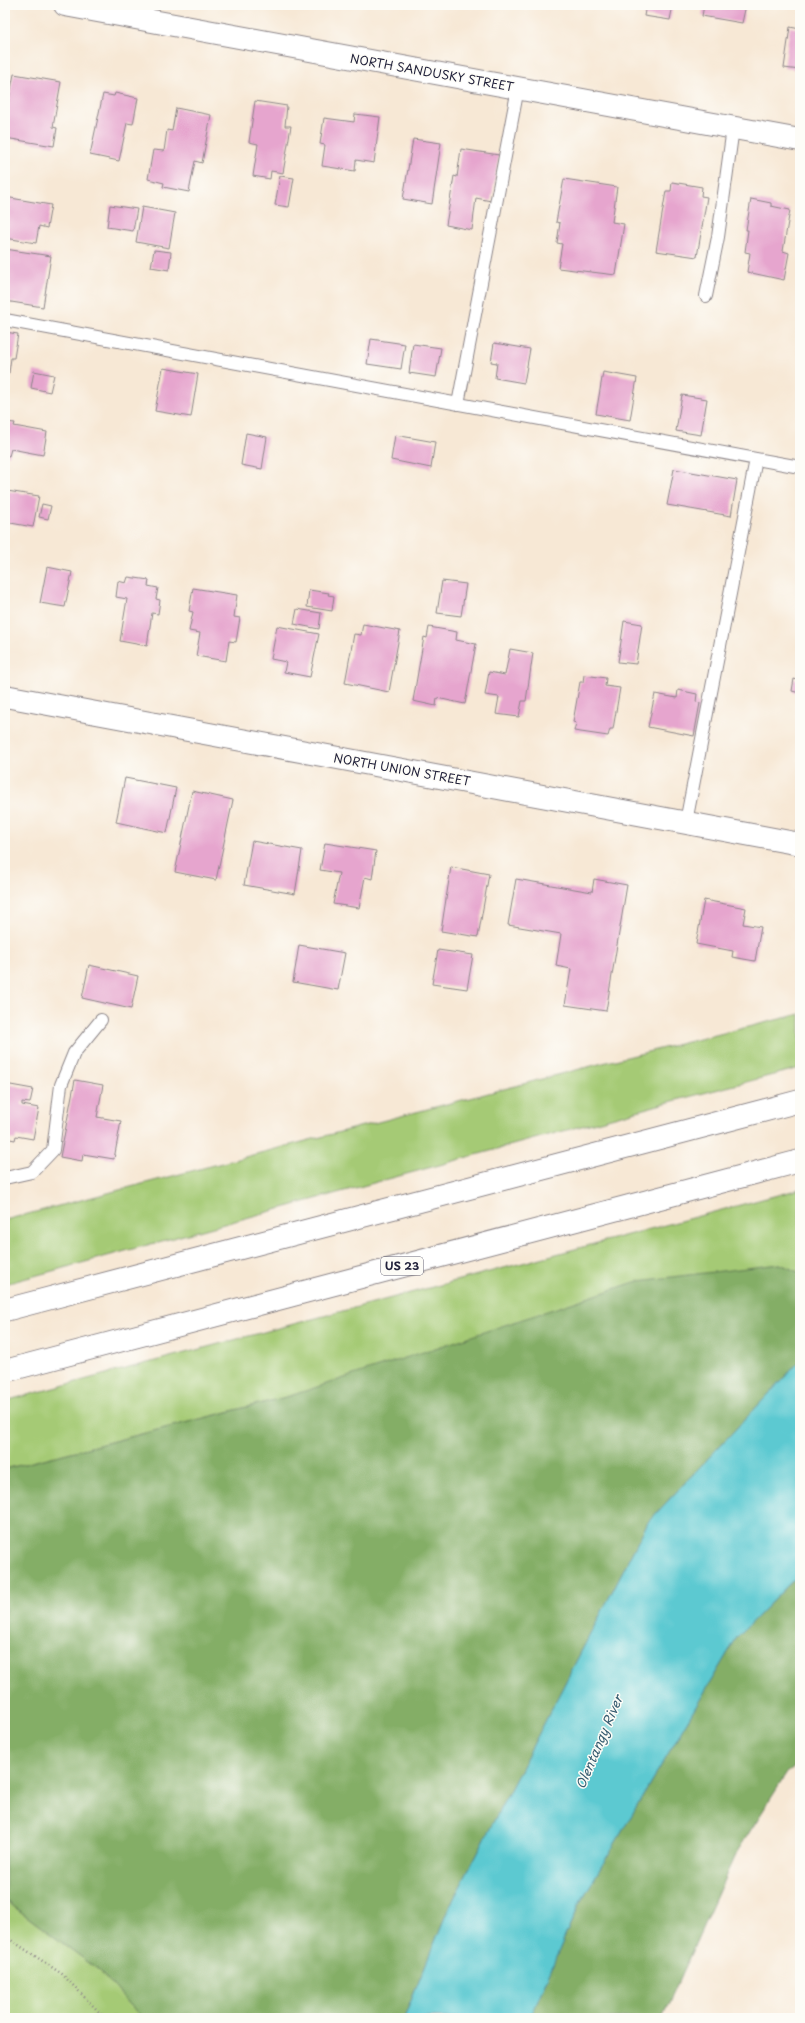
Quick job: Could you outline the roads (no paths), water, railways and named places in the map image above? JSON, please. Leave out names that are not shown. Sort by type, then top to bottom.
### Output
[{"type":"main road","name":"NORTH SANDUSKY STREET","points":[[65,5],[800,140]]},
{"type":"main road","name":"NORTH UNION STREET","points":[[5,696],[800,844]]},
{"type":"main road","points":[[5,1310],[800,1101]]},
{"type":"main road","name":"US 23","points":[[5,1371],[800,1161]]},
{"type":"lane","points":[[458,404],[518,88]]},
{"type":"lane","points":[[706,296],[718,237],[733,128]]},
{"type":"lane","points":[[5,320],[800,467]]},
{"type":"lane","points":[[686,822],[756,459]]},
{"type":"lane","points":[[5,1178],[32,1172],[53,1150],[61,1084],[74,1053],[101,1020]]},
{"type":"water","name":"Olentangy River","points":[[800,1361],[800,1573],[737,1637],[578,1906],[530,2018],[404,2018],[447,1912],[648,1522]]}]
